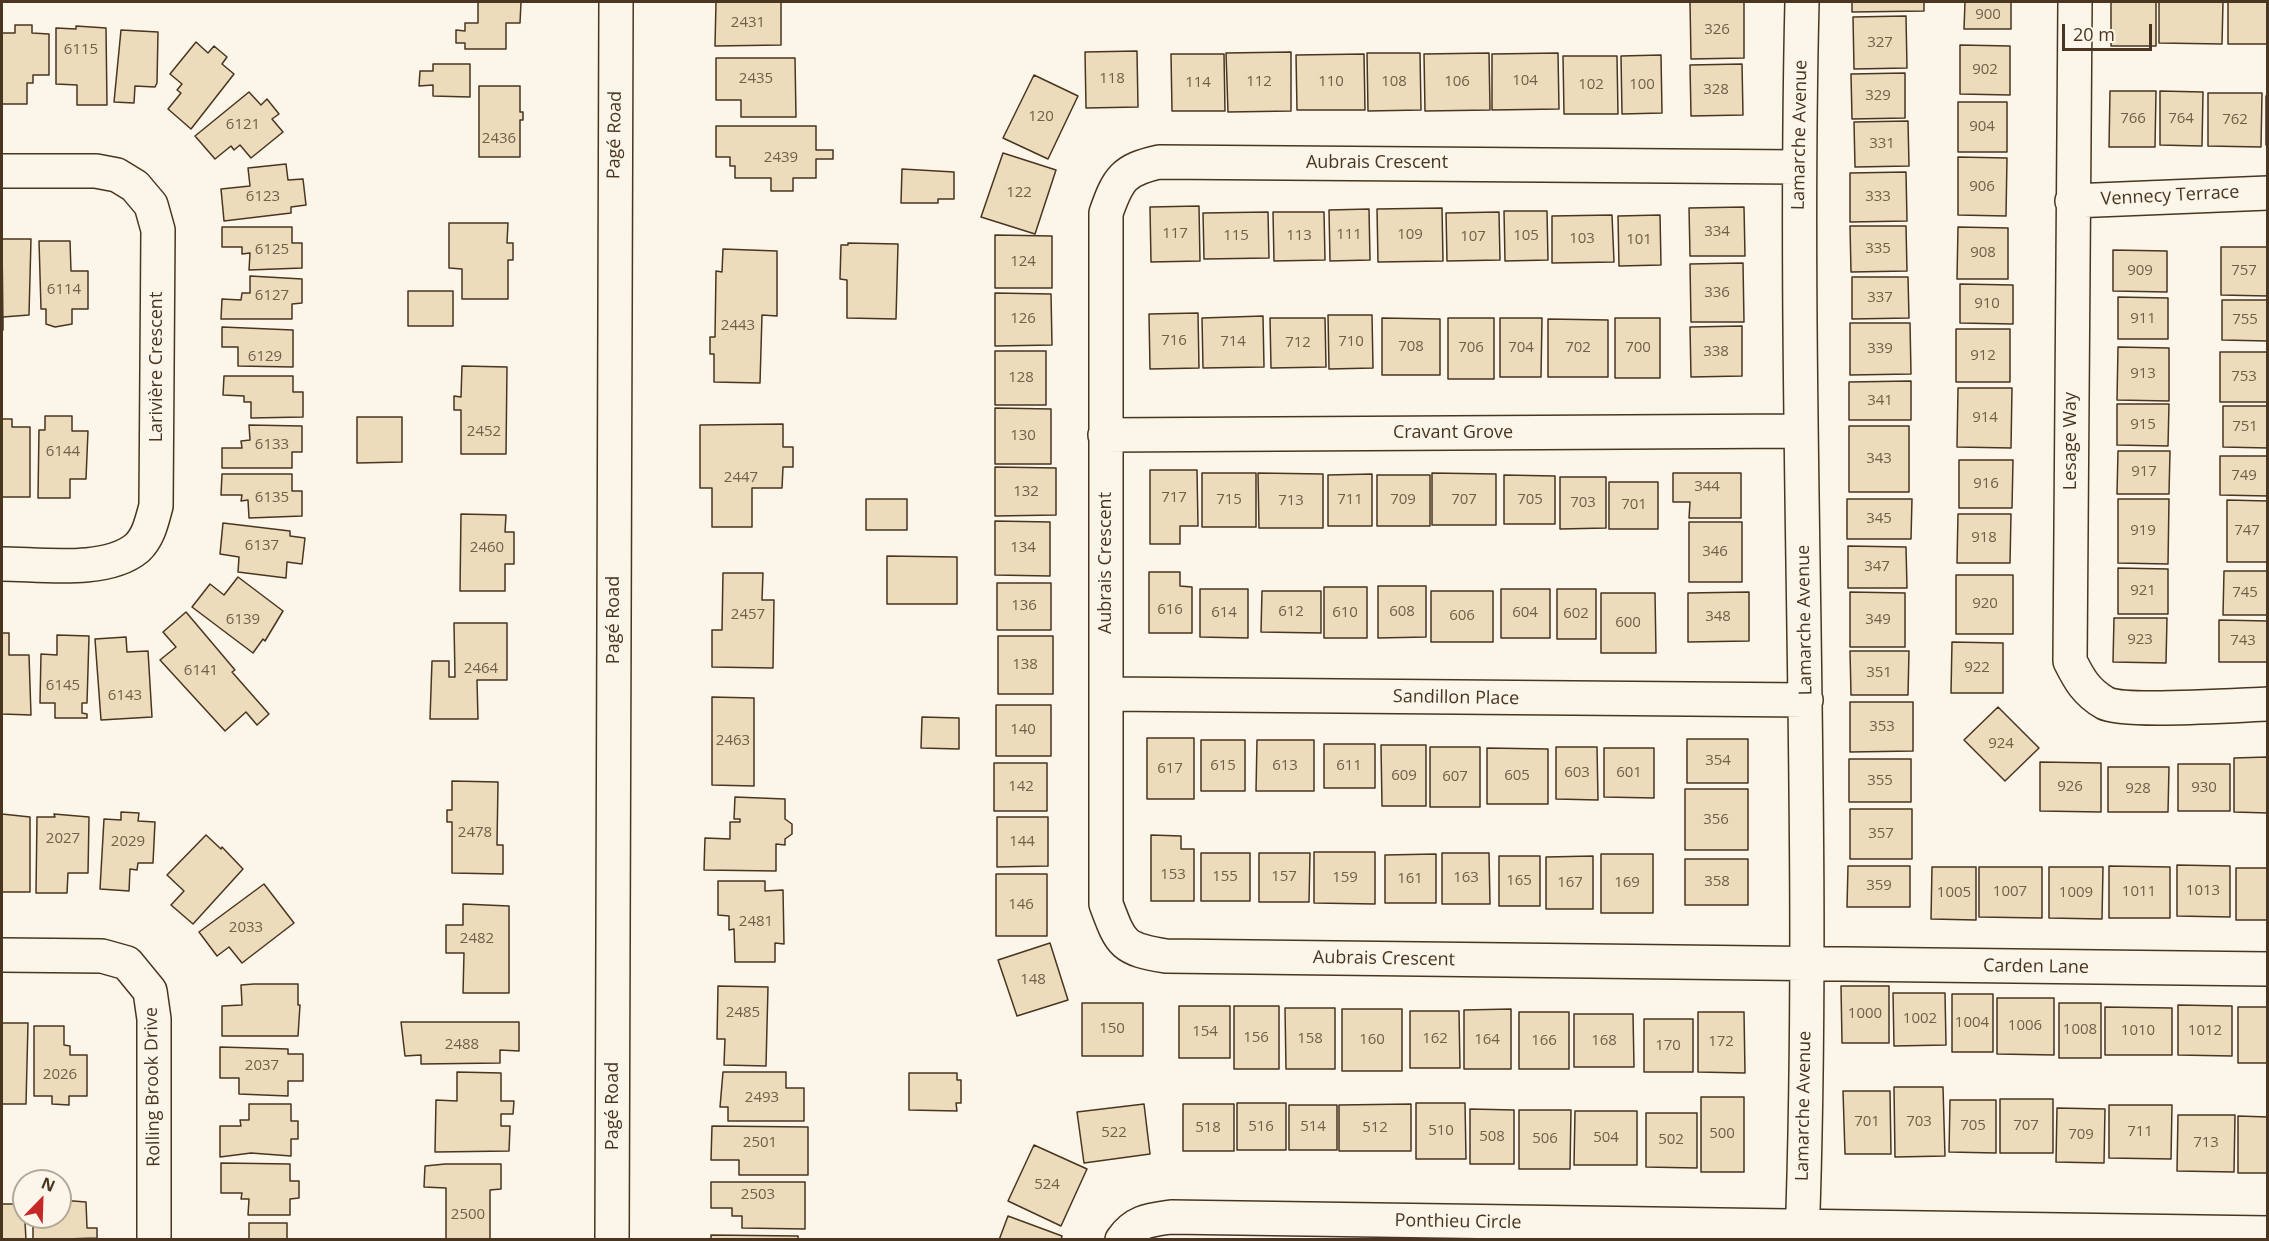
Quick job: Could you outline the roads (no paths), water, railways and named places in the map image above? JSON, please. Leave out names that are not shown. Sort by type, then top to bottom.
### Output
[{"type":"street","name":"Pagé Road","points":[[612,1239],[616,2]]},
{"type":"street","name":"Lamarche Avenue","points":[[1802,2],[1798,167],[1806,700],[1803,1233]]},
{"type":"street","name":"Lesage Way","points":[[2075,2],[2070,661],[2085,689],[2107,704],[2153,707],[2268,704]]},
{"type":"street","name":"Aubrais Crescent","points":[[1798,167],[1171,162],[1137,167],[1116,185],[1106,213],[1106,904],[1119,939],[1140,952],[1166,957],[1805,964]]},
{"type":"street","name":"Larivière Crescent","points":[[2,171],[96,171],[117,175],[135,186],[151,205],[158,230],[158,241],[156,506],[151,527],[138,547],[120,558],[98,564],[2,564]]},
{"type":"street","name":"Vennecy Terrace","points":[[2072,201],[2268,193]]},
{"type":"street","name":"Cravant Grove","points":[[1105,435],[1801,431]]},
{"type":"street","name":"Sandillon Place","points":[[1107,694],[1806,700]]},
{"type":"street","name":"Rolling Brook Drive","points":[[2,956],[102,956],[127,963],[140,975],[150,991],[154,1019],[154,1239]]},
{"type":"street","name":"Carden Lane","points":[[1805,964],[2268,969]]},
{"type":"street","name":"Ponthieu Circle","points":[[1122,1239],[1129,1230],[1145,1220],[1171,1217],[1803,1233]]},
{"type":"street","points":[[1803,1233],[2268,1233]]}]
